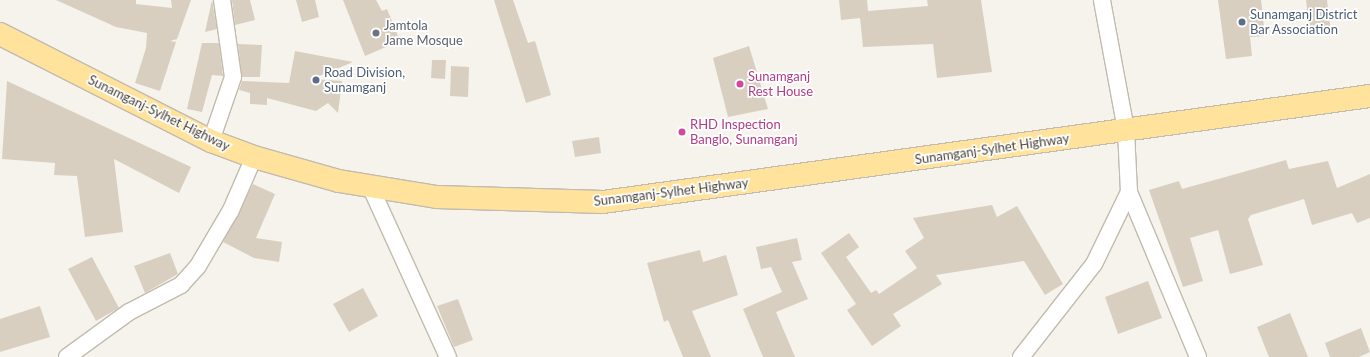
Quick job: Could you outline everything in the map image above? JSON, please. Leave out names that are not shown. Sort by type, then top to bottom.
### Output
[{"type":"main road","name":"Sunamganj-Sylhet Highway","points":[[0,34],[211,141],[254,157],[370,186],[437,197],[603,202],[1370,96]]},
{"type":"street","points":[[211,141],[233,77],[222,0]]},
{"type":"street","points":[[1102,0],[1126,130],[1129,192],[1198,357]]},
{"type":"street","points":[[67,357],[129,312],[181,285],[198,266],[231,210],[254,157]]},
{"type":"street","points":[[370,186],[448,357]]},
{"type":"street","points":[[1021,357],[1094,264],[1129,192]]},
{"type":"building","points":[[56,0],[136,0],[136,4],[172,8],[171,0],[191,0],[177,39],[170,41],[176,42],[160,91],[135,83],[146,48],[147,33],[116,27]]},
{"type":"building","points":[[212,0],[217,29],[205,32]]},
{"type":"building","points":[[232,0],[250,0],[255,20],[235,25]]},
{"type":"building","points":[[296,0],[315,0],[319,17],[302,22]]},
{"type":"building","name":"Jamtola Jame Mosque","points":[[343,0],[376,0],[382,11],[387,9],[400,41],[365,56]]},
{"type":"building","points":[[494,0],[513,0],[528,43],[535,41],[551,95],[526,103]]},
{"type":"building","points":[[839,0],[867,0],[868,11],[928,6],[927,0],[981,0],[992,72],[937,78],[933,44],[863,47],[860,18],[841,20]]},
{"type":"building","name":"Sunamganj District Bar Association","points":[[1218,0],[1261,0],[1265,36],[1250,37],[1252,56],[1226,59]]},
{"type":"building","points":[[1306,0],[1327,0],[1331,32],[1310,34]]},
{"type":"building","points":[[202,43],[219,43],[223,76],[212,75],[202,112],[187,109]]},
{"type":"building","points":[[238,44],[262,45],[260,77],[242,77]]},
{"type":"building","name":"Sunamganj Rest House","points":[[749,46],[768,109],[728,117],[713,58]]},
{"type":"building","name":"Road Division, Sunamganj","points":[[295,51],[353,62],[312,79],[342,81],[338,113],[328,103],[316,111],[267,98],[267,105],[250,104],[250,93],[239,90],[242,81],[289,83]]},
{"type":"building","points":[[432,60],[446,60],[445,79],[431,78]]},
{"type":"building","points":[[451,66],[469,67],[468,97],[450,96]]},
{"type":"building","points":[[7,81],[191,167],[179,193],[114,159],[123,232],[85,237],[77,176],[54,175],[55,163],[2,159]]},
{"type":"building","points":[[599,137],[601,153],[575,157],[572,141]]},
{"type":"building","points":[[1286,160],[1289,169],[1328,161],[1337,188],[1370,174],[1370,218],[1357,223],[1352,213],[1312,225],[1304,199],[1251,215],[1248,219],[1263,265],[1230,274],[1218,230],[1190,238],[1203,281],[1183,287],[1149,190],[1179,181],[1182,189]]},
{"type":"building","points":[[253,184],[275,194],[256,238],[282,242],[279,262],[254,258],[223,242]]},
{"type":"building","points":[[992,205],[997,217],[1017,206],[1063,284],[1045,295],[1024,261],[936,275],[942,284],[893,314],[901,326],[872,346],[847,310],[856,304],[821,253],[849,233],[859,247],[846,257],[871,293],[876,290],[879,294],[917,268],[905,251],[924,238],[913,218]]},
{"type":"building","points":[[797,238],[802,260],[792,262],[808,299],[776,312],[795,357],[763,357],[743,309],[782,292],[771,267],[761,269],[756,247]]},
{"type":"building","points":[[700,250],[703,262],[726,255],[738,295],[692,311],[711,357],[683,357],[668,320],[664,322],[647,263]]},
{"type":"building","points":[[170,253],[178,274],[145,293],[134,266]]},
{"type":"building","points":[[92,257],[119,308],[96,321],[68,269]]},
{"type":"building","points":[[1148,281],[1162,318],[1118,334],[1105,297]]},
{"type":"building","points":[[363,288],[378,316],[349,332],[333,304]]},
{"type":"building","points":[[458,299],[473,340],[454,347],[437,306]]},
{"type":"building","points":[[40,306],[50,337],[0,352],[0,319]]},
{"type":"building","points":[[1290,313],[1308,357],[1269,357],[1257,327]]},
{"type":"building","points":[[1361,328],[1370,352],[1359,357],[1330,357],[1325,343]]},
{"type":"place","name":"Sunamganj District Bar Association","points":[[1242,22]]},
{"type":"place","name":"Jamtola Jame Mosque","points":[[376,33]]},
{"type":"place","name":"Road Division, Sunamganj","points":[[316,80]]},
{"type":"place","name":"Sunamganj Rest House","points":[[740,84]]},
{"type":"place","name":"RHD Inspection Banglo, Sunamganj","points":[[682,132]]}]
